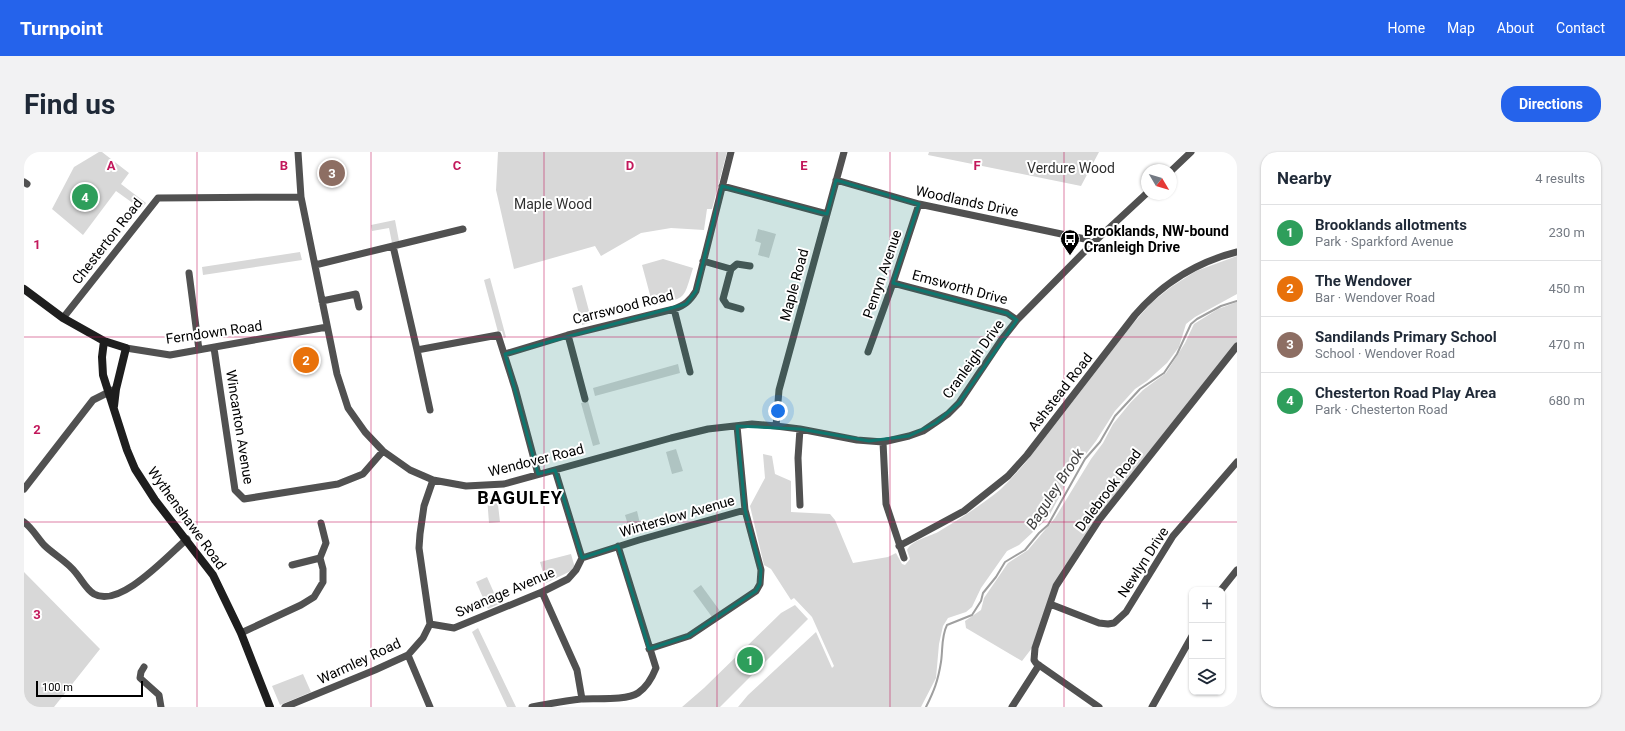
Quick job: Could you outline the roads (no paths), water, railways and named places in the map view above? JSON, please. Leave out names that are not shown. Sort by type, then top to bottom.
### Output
[{"type":"main road","name":"Ferndown Road","points":[[24,289],[63,318],[104,341],[126,348]]},
{"type":"main road","name":"Wythenshawe Road","points":[[104,341],[102,357],[103,374],[112,390],[114,409],[123,440],[135,469],[155,500],[187,539],[213,575],[241,633],[270,707]]},
{"type":"main road","points":[[112,390],[126,348]]},
{"type":"street","name":"Wendover Road","points":[[298,152],[301,197],[337,374],[348,408],[365,432],[383,451],[410,470],[433,480],[466,486],[504,484],[670,438],[708,429],[752,424],[776,426]]},
{"type":"street","name":"Carrswood Road","points":[[505,354],[568,335],[674,309],[686,304],[696,291],[731,152]]},
{"type":"street","name":"Maple Road","points":[[776,426],[779,390],[844,152]]},
{"type":"street","points":[[1177,165],[1191,152]]},
{"type":"street","name":"Woodlands Drive","points":[[836,180],[919,204],[1085,239],[1092,244]]},
{"type":"street","points":[[722,186],[827,214]]},
{"type":"street","name":"Chesterton Road","points":[[63,318],[158,198],[301,197]]},
{"type":"street","name":"Cranleigh Drive","points":[[776,426],[857,440],[883,442],[923,431],[948,414],[959,403],[1002,339],[1017,320],[1092,244],[1141,199]]},
{"type":"street","name":"Penryn Avenue","points":[[868,352],[894,283],[919,204]]},
{"type":"street","points":[[315,265],[463,229]]},
{"type":"street","points":[[393,246],[430,410]]},
{"type":"street","name":"Ashstead Road","points":[[899,546],[964,511],[1008,476],[1027,455],[1146,302],[1160,290],[1191,269],[1226,254],[1237,252]]},
{"type":"street","points":[[703,261],[731,269]]},
{"type":"street","points":[[741,309],[727,305],[723,299],[731,269],[738,264],[750,266]]},
{"type":"street","points":[[189,273],[199,350]]},
{"type":"street","name":"Emsworth Drive","points":[[894,283],[1007,313],[1017,320]]},
{"type":"street","points":[[322,301],[356,294],[359,307]]},
{"type":"street","points":[[674,309],[690,372]]},
{"type":"street","name":"Ferndown Road","points":[[126,348],[170,355],[327,327]]},
{"type":"street","points":[[417,350],[498,335],[505,354],[538,474]]},
{"type":"street","points":[[568,335],[585,399]]},
{"type":"street","name":"Dalebrook Road","points":[[1039,665],[1034,660],[1035,648],[1056,586],[1099,520],[1237,346]]},
{"type":"street","name":"Wincanton Avenue","points":[[214,348],[235,490],[244,499],[338,484],[363,474],[383,451]]},
{"type":"street","points":[[24,489],[93,400],[112,390]]},
{"type":"street","name":"Winterslow Avenue","points":[[582,558],[618,546],[745,510],[737,426]]},
{"type":"street","points":[[800,429],[798,458],[800,505]]},
{"type":"street","points":[[883,442],[886,504],[904,558]]},
{"type":"street","name":"Newlyn Drive","points":[[1050,604],[1099,623],[1114,623],[1126,612],[1173,536],[1237,462]]},
{"type":"street","points":[[555,470],[582,558]]},
{"type":"street","points":[[430,624],[419,548],[424,506],[433,480]]},
{"type":"street","points":[[649,649],[690,636],[756,591],[760,584],[761,570],[745,510]]},
{"type":"street","points":[[24,522],[46,546],[76,572],[87,589],[100,597],[110,596],[139,582],[187,539]]},
{"type":"street","points":[[241,633],[301,605],[314,597],[323,582],[320,558],[326,543],[321,523]]},
{"type":"street","points":[[532,707],[582,699],[617,698],[637,694],[646,686],[656,668],[618,546]]},
{"type":"street","points":[[292,565],[320,558]]},
{"type":"street","name":"Swanage Avenue","points":[[430,624],[454,628],[542,592],[568,579],[576,570],[582,558]]},
{"type":"street","points":[[1223,587],[1237,570]]},
{"type":"street","points":[[542,592],[577,670],[582,699]]},
{"type":"street","name":"Warmley Road","points":[[286,707],[408,655],[423,638],[430,624]]},
{"type":"street","points":[[1152,707],[1189,641]]},
{"type":"street","points":[[408,655],[430,707]]},
{"type":"street","points":[[1012,707],[1039,665],[1099,707]]},
{"type":"street","points":[[144,667],[140,678],[159,695],[162,707]]},
{"type":"waterway","name":"Baguley Brook","points":[[926,707],[939,675],[943,639],[947,625],[972,615],[981,601],[983,593],[996,577],[1005,562],[1025,550],[1039,533],[1048,525],[1085,459],[1100,442],[1115,416],[1140,389],[1164,373],[1177,354],[1191,324],[1197,319],[1221,306],[1237,301]]},
{"type":"place","name":"Sandilands Primary School","points":[[332,173]]},
{"type":"place","name":"Chesterton Road Play Area","points":[[85,197]]},
{"type":"place","name":"Brooklands, NW-bound Cranleigh Drive","points":[[1070,256]]},
{"type":"place","name":"The Wendover","points":[[306,360]]},
{"type":"place","name":"Brooklands allotments","points":[[750,660]]},
{"type":"district","name":"BAGULEY","points":[[520,498]]},
{"type":"park label","name":"Verdure Wood","points":[[1071,168]]},
{"type":"park label","name":"Maple Wood","points":[[553,204]]}]
